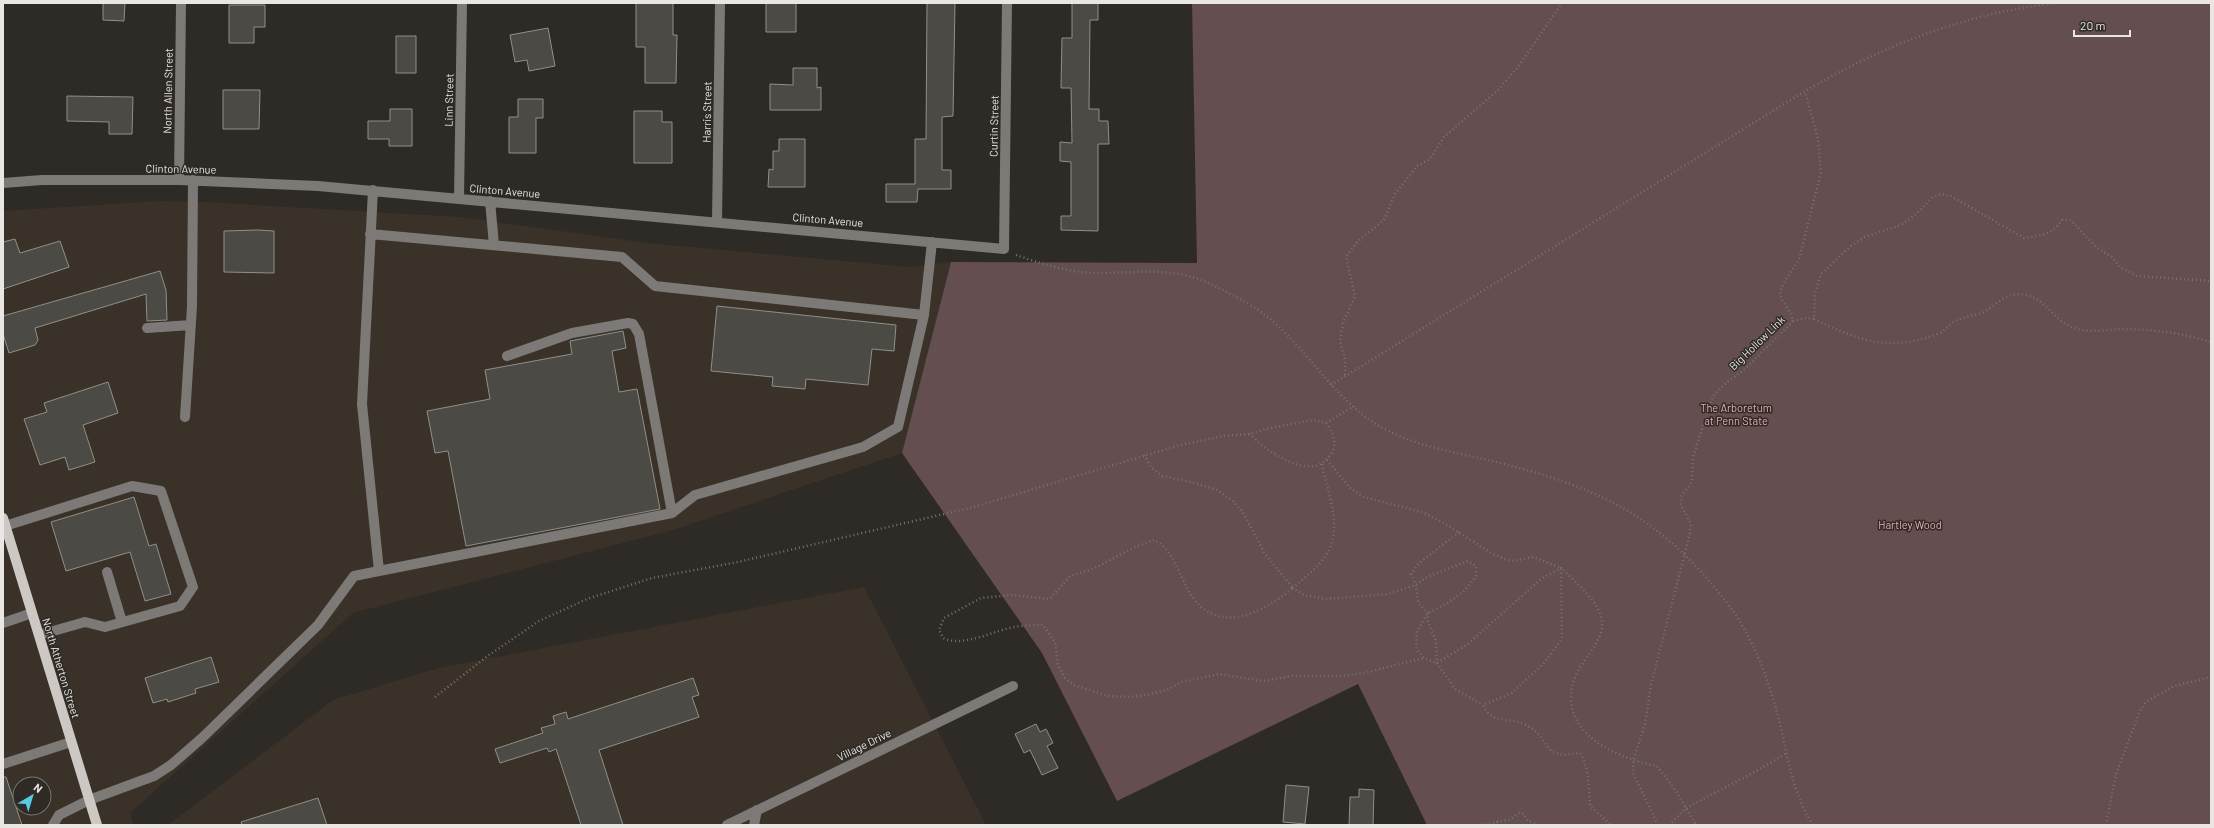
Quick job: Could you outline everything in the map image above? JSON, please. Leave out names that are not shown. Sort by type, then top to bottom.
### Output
[{"type":"main road","name":"North Atherton Street","points":[[4,522],[97,825]]},
{"type":"street","name":"North Allen Street","points":[[179,180],[181,3]]},
{"type":"street","name":"Linn Street","points":[[459,198],[462,3]]},
{"type":"street","name":"Harris Street","points":[[718,222],[720,3]]},
{"type":"street","name":"Curtin Street","points":[[1004,249],[1007,3]]},
{"type":"street","name":"Clinton Avenue","points":[[3,183],[42,180],[193,180],[264,182],[373,190],[1004,249]]},
{"type":"street","points":[[185,417],[191,325],[193,180]]},
{"type":"street","points":[[373,190],[362,404],[379,571]]},
{"type":"street","points":[[490,201],[494,245]]},
{"type":"street","points":[[370,234],[622,257],[655,286],[924,315]]},
{"type":"street","points":[[53,825],[59,814],[89,800],[154,776],[171,765],[207,733],[318,625],[354,576],[672,513],[694,495],[863,447],[898,427],[924,315],[932,242]]},
{"type":"street","points":[[507,356],[572,333],[628,323],[633,324],[639,334],[672,513]]},
{"type":"street","points":[[147,328],[191,325]]},
{"type":"street","points":[[4,522],[132,486],[160,490],[193,587],[180,606],[105,627],[85,622],[39,635]]},
{"type":"street","points":[[107,572],[122,622]]},
{"type":"street","points":[[3,623],[32,613]]},
{"type":"street","name":"Village Drive","points":[[727,825],[1013,686]]},
{"type":"street","points":[[3,764],[71,742]]},
{"type":"street","points":[[754,825],[757,810]]},
{"type":"path","points":[[1345,375],[1345,359],[1340,340],[1343,324],[1355,296],[1346,258],[1357,242],[1384,220],[1395,194],[1418,166],[1430,159],[1444,137],[1498,90],[1518,67],[1562,3]]},
{"type":"path","points":[[1331,385],[1805,92],[1880,52],[1926,33],[2000,12],[2057,3]]},
{"type":"path","name":"Big Hollow Link","points":[[1633,761],[1645,724],[1651,684],[1691,524],[1681,505],[1682,497],[1692,482],[1693,457],[1713,396],[1726,383],[1745,369],[1793,321],[1792,314],[1780,296],[1780,292],[1783,284],[1799,260],[1821,172],[1817,133],[1805,92]]},
{"type":"path","points":[[1814,319],[1815,294],[1821,274],[1851,246],[1865,237],[1901,225],[1933,197],[1941,194],[1952,196],[1967,204],[1988,219],[2024,238],[2050,232],[2056,228],[2062,220],[2071,220],[2096,247],[2112,257],[2120,267],[2137,276],[2211,281]]},
{"type":"path","points":[[1004,249],[1015,255],[1034,261],[1078,271],[1097,273],[1161,271],[1184,274],[1204,282],[1227,292],[1269,318],[1331,385],[1354,406],[1378,425],[1400,437],[1575,485],[1608,499],[1641,518],[1684,554],[1727,604],[1748,636],[1771,691],[1795,788],[1813,825]]},
{"type":"path","points":[[1793,321],[1806,318],[1814,319],[1843,333],[1883,344],[1910,342],[1940,333],[1959,319],[1983,312],[1997,302],[2012,295],[2023,295],[2034,297],[2053,311],[2061,320],[2073,328],[2094,332],[2155,330],[2196,337],[2211,342]]},
{"type":"path","points":[[1326,423],[1354,406]]},
{"type":"path","points":[[435,697],[489,655],[539,621],[586,599],[652,578],[738,562],[974,507],[1180,444],[1223,436],[1250,434],[1266,429],[1313,420],[1326,423],[1334,435],[1334,449],[1327,460],[1322,464],[1300,465],[1281,459],[1262,448],[1250,434]]},
{"type":"path","points":[[1144,456],[1151,467],[1162,476],[1195,483],[1217,490],[1233,501],[1244,514],[1265,554],[1294,588],[1304,595],[1326,599],[1388,594],[1416,585],[1427,577],[1454,565],[1468,561],[1476,566],[1476,577],[1464,591],[1446,604],[1428,613],[1417,631],[1416,649],[1424,658],[1437,663]]},
{"type":"path","points":[[1327,460],[1337,474],[1357,493],[1422,512],[1459,532],[1493,554],[1507,560],[1514,561],[1533,557],[1561,568],[1596,606],[1602,621],[1600,632],[1576,676],[1573,685],[1572,708],[1576,720],[1587,735],[1593,740],[1633,761],[1657,766],[1696,825]]},
{"type":"path","points":[[1322,464],[1335,526],[1332,546],[1321,562],[1294,588],[1281,598],[1250,613],[1228,619],[1216,616],[1197,604],[1164,548],[1154,540],[1135,547],[1093,569],[1070,576],[1050,599],[1012,595],[981,598],[944,618],[939,630],[943,638],[956,642],[989,635],[1014,627],[1043,625],[1055,642],[1058,665],[1065,678],[1074,685],[1108,696],[1130,697],[1147,695],[1167,690],[1182,682],[1219,674],[1262,681],[1292,676],[1341,676],[1364,673],[1424,658]]},
{"type":"path","points":[[1459,532],[1418,564],[1411,574],[1416,585],[1418,603],[1428,613],[1428,622],[1436,641],[1437,663],[1455,689],[1483,705],[1487,714],[1499,719],[1525,724],[1538,733],[1552,752],[1563,755],[1580,753],[1583,758],[1588,780],[1590,806],[1611,825]]},
{"type":"path","points":[[1437,663],[1468,644],[1541,579],[1561,568]]},
{"type":"path","points":[[1483,705],[1512,693],[1544,664],[1562,639],[1561,568]]},
{"type":"path","points":[[2106,825],[2116,774],[2140,712],[2146,702],[2174,686],[2211,677]]},
{"type":"path","points":[[1669,825],[1686,808],[1787,753]]},
{"type":"path","points":[[1633,761],[1633,773],[1658,825]]},
{"type":"path","points":[[1481,825],[1509,820],[1519,814],[1524,814],[1528,821],[1539,825]]},
{"type":"path","points":[[1497,821],[1498,825]]},
{"type":"shaded area","points":[[159,201],[203,202],[459,217],[647,243],[909,267],[951,262],[902,453],[673,530],[353,613],[130,813],[134,825],[3,825],[3,211]]},
{"type":"shaded area","points":[[864,587],[986,825],[168,825],[333,700],[439,668]]},
{"type":"green space","name":"The Arboretum at Penn State","points":[[1192,3],[2211,3],[2211,825],[1427,825],[1358,684],[1117,801],[1042,653],[902,453],[951,262],[1197,263]]},
{"type":"building","points":[[103,3],[125,3],[124,21],[103,20]]},
{"type":"building","points":[[636,3],[673,3],[673,35],[677,35],[676,83],[645,83],[645,47],[636,47]]},
{"type":"building","points":[[766,3],[796,3],[796,32],[766,32]]},
{"type":"building","points":[[927,3],[955,3],[953,116],[942,117],[942,170],[951,170],[951,189],[918,189],[917,202],[886,202],[886,184],[915,184],[915,139],[926,139]]},
{"type":"building","points":[[1072,3],[1098,3],[1098,20],[1090,20],[1089,109],[1099,109],[1099,121],[1108,121],[1109,144],[1098,144],[1098,231],[1061,230],[1061,216],[1071,216],[1071,162],[1060,161],[1060,142],[1072,143],[1071,88],[1061,88],[1062,38],[1072,38]]},
{"type":"building","points":[[229,5],[265,5],[265,27],[254,27],[254,43],[229,43]]},
{"type":"building","points":[[548,28],[555,66],[529,71],[527,60],[515,62],[510,35]]},
{"type":"building","points":[[396,36],[416,36],[416,73],[396,73]]},
{"type":"building","points":[[793,68],[817,68],[817,88],[821,87],[821,110],[770,110],[770,84],[793,85]]},
{"type":"building","points":[[223,90],[260,90],[259,129],[223,129]]},
{"type":"building","points":[[67,96],[133,97],[132,134],[109,134],[109,122],[67,121]]},
{"type":"building","points":[[518,99],[543,99],[543,118],[536,118],[536,153],[509,153],[509,117],[518,117]]},
{"type":"building","points":[[390,109],[412,109],[412,146],[389,146],[389,139],[368,139],[368,121],[390,121]]},
{"type":"building","points":[[634,111],[662,111],[662,122],[672,122],[672,163],[634,163]]},
{"type":"building","points":[[779,139],[805,139],[805,187],[768,187],[769,169],[773,170],[773,151],[779,151]]},
{"type":"building","points":[[224,231],[274,231],[274,273],[224,272]]},
{"type":"building","points":[[15,239],[20,253],[60,241],[69,267],[3,289],[3,242]]},
{"type":"building","points":[[160,271],[166,290],[167,320],[147,321],[146,294],[35,328],[38,340],[35,345],[9,353],[3,334],[3,316]]},
{"type":"building","points":[[717,306],[896,325],[894,351],[872,349],[868,385],[806,379],[805,389],[772,386],[773,377],[711,371]]},
{"type":"building","points":[[623,331],[626,348],[612,351],[619,392],[637,389],[660,509],[466,546],[448,451],[435,453],[427,411],[490,399],[485,370],[572,354],[570,341]]},
{"type":"building","points":[[108,382],[118,413],[83,425],[95,462],[69,470],[65,457],[40,465],[24,419],[47,412],[44,403]]},
{"type":"building","points":[[134,497],[149,546],[156,544],[171,594],[145,601],[130,552],[66,571],[51,522]]},
{"type":"building","points":[[211,657],[219,682],[195,689],[196,693],[168,702],[167,699],[153,703],[145,678]]},
{"type":"building","points":[[693,678],[699,695],[692,697],[699,717],[599,750],[623,825],[581,825],[556,749],[549,752],[547,748],[500,763],[495,749],[543,733],[541,728],[555,724],[553,716],[566,712],[568,719]]},
{"type":"building","points":[[1036,724],[1040,732],[1046,729],[1053,743],[1047,746],[1058,768],[1042,775],[1030,750],[1024,753],[1015,734]]},
{"type":"building","points":[[3,777],[6,777],[12,795],[12,816],[19,816],[22,825],[3,825]]},
{"type":"building","points":[[1286,785],[1309,787],[1305,824],[1283,822]]},
{"type":"building","points":[[1359,789],[1374,790],[1373,825],[1349,825],[1350,797],[1359,797]]},
{"type":"building","points":[[318,798],[327,825],[242,825],[241,822]]},
{"type":"park label","name":"Hartley Wood","points":[[1910,525]]}]
